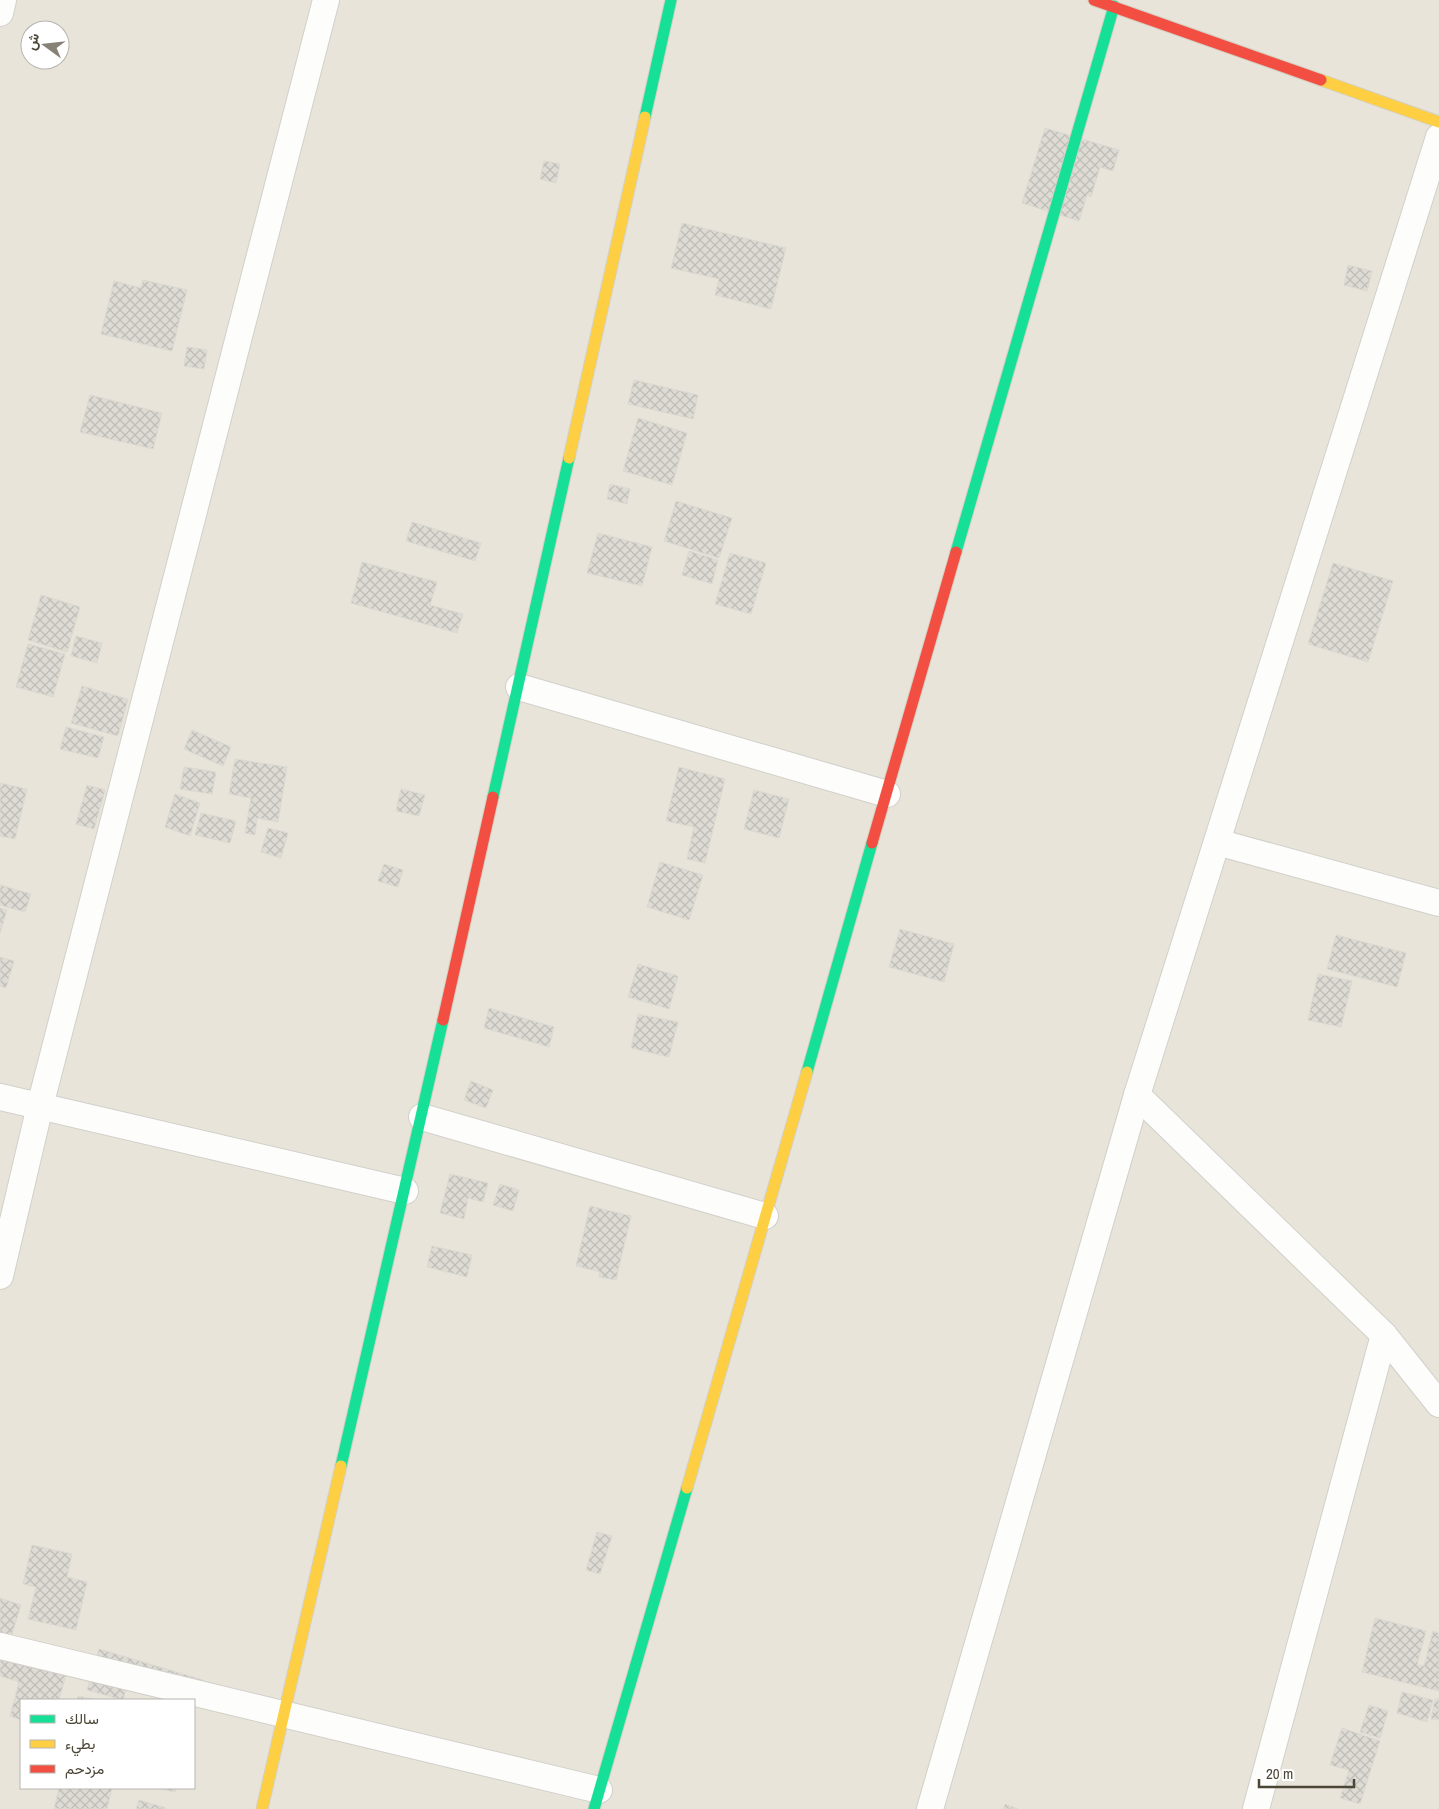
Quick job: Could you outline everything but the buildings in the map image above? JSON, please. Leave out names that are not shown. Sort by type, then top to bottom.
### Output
[{"type":"street","points":[[0,13],[3,0]]},
{"type":"street","points":[[0,1276],[40,1106],[326,0]]},
{"type":"street","points":[[262,1809],[422,1117],[671,0]]},
{"type":"street","points":[[1094,0],[1439,122]]},
{"type":"street","points":[[0,1646],[284,1713],[596,1800],[1114,6]]},
{"type":"street","points":[[930,1809],[1137,1095],[1439,137]]},
{"type":"street","points":[[519,687],[887,794]]},
{"type":"street","points":[[1217,842],[1439,903]]},
{"type":"street","points":[[1137,1095],[1384,1335],[1439,1404]]},
{"type":"street","points":[[0,1097],[405,1191]]},
{"type":"street","points":[[422,1117],[765,1216]]},
{"type":"street","points":[[1256,1809],[1384,1335]]},
{"type":"shaded area","points":[[0,0],[1439,0],[1439,1809],[0,1809]]},
{"type":"traffic: fast","points":[[645,117],[671,0]]},
{"type":"traffic: fast","points":[[956,552],[1114,6]]},
{"type":"traffic: fast","points":[[493,797],[569,458]]},
{"type":"traffic: fast","points":[[807,1072],[872,843]]},
{"type":"traffic: fast","points":[[341,1466],[443,1020]]},
{"type":"traffic: fast","points":[[594,1809],[687,1488]]},
{"type":"traffic: slow","points":[[1321,80],[1439,122]]},
{"type":"traffic: slow","points":[[569,458],[645,117]]},
{"type":"traffic: slow","points":[[687,1488],[807,1072]]},
{"type":"traffic: slow","points":[[262,1809],[341,1466]]},
{"type":"traffic: jam","points":[[1094,0],[1321,80]]},
{"type":"traffic: jam","points":[[872,843],[956,552]]},
{"type":"traffic: jam","points":[[443,1020],[493,797]]}]
